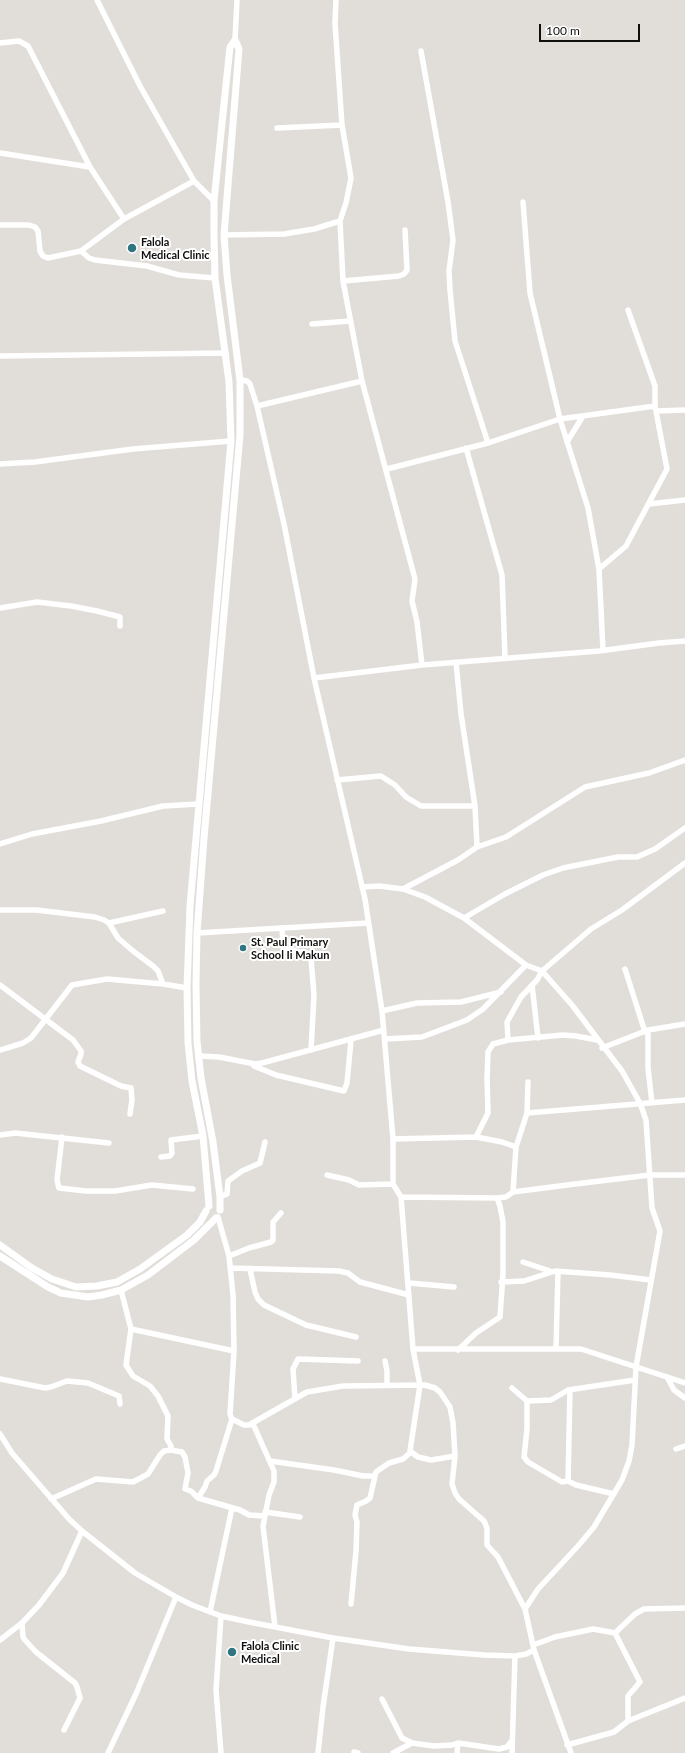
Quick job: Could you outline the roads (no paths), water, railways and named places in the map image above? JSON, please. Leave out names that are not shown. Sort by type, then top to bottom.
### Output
[{"type":"street","points":[[97,0],[140,86],[194,181],[214,201]]},
{"type":"street","points":[[0,1256],[43,1284],[61,1293],[88,1297],[121,1290],[148,1275],[194,1240],[218,1215],[220,1197],[213,1142],[203,1094],[199,1056],[196,984],[197,933],[204,838],[240,435],[240,380],[227,275],[224,235],[239,49],[235,40],[237,0]]},
{"type":"street","points":[[336,0],[335,23],[342,125],[351,178],[340,221],[343,281],[362,381],[387,469],[402,535],[415,579],[412,601],[417,622],[422,665]]},
{"type":"street","points":[[218,1215],[208,1218],[203,1136],[194,1096],[188,1043],[187,988],[190,906],[198,804],[231,441],[229,382],[215,278],[214,201],[230,47],[235,40]]},
{"type":"street","points":[[0,43],[19,41],[28,46],[90,167],[124,219]]},
{"type":"street","points":[[421,52],[448,202],[453,240],[449,271],[455,340],[488,443]]},
{"type":"street","points":[[277,128],[342,125]]},
{"type":"street","points":[[0,153],[90,167]]},
{"type":"street","points":[[0,225],[29,225],[35,227],[38,231],[42,256],[48,258],[81,251],[124,219],[194,181]]},
{"type":"street","points":[[523,202],[530,293],[560,419],[588,508],[599,569],[603,650]]},
{"type":"street","points":[[224,235],[284,234],[314,229],[340,221]]},
{"type":"street","points":[[343,281],[399,276],[404,274],[407,270],[405,230]]},
{"type":"street","points":[[81,251],[89,258],[95,260],[147,266],[179,275],[215,278]]},
{"type":"street","points":[[599,569],[626,546],[668,469],[656,409],[655,386],[628,310]]},
{"type":"street","points":[[312,324],[350,321]]},
{"type":"street","points":[[0,356],[226,353]]},
{"type":"street","points":[[240,380],[250,384],[257,406],[284,524],[314,678],[362,887],[368,923],[385,1039],[393,1139],[393,1184],[401,1197],[409,1283],[413,1349],[420,1385],[410,1448],[411,1452],[418,1457],[431,1460],[455,1456]]},
{"type":"street","points":[[257,406],[362,381]]},
{"type":"street","points":[[387,469],[488,443],[560,419],[656,409],[685,410]]},
{"type":"street","points":[[567,442],[583,416]]},
{"type":"street","points":[[0,464],[35,462],[133,449],[231,441]]},
{"type":"street","points":[[466,448],[502,575],[504,658]]},
{"type":"street","points":[[649,504],[685,500]]},
{"type":"street","points":[[0,608],[37,602],[71,606],[120,617],[120,626]]},
{"type":"street","points":[[314,678],[422,665],[685,642]]},
{"type":"street","points":[[456,662],[461,714],[475,806],[477,848]]},
{"type":"street","points":[[403,888],[458,860],[477,848],[506,837],[585,787],[649,772],[685,760]]},
{"type":"street","points":[[337,780],[380,776],[395,785],[406,797],[421,806],[475,806]]},
{"type":"street","points":[[0,844],[32,834],[101,821],[163,806],[198,804]]},
{"type":"street","points":[[464,918],[505,894],[549,873],[563,868],[618,857],[637,857],[655,849],[685,828]]},
{"type":"street","points":[[508,1040],[507,1022],[521,997],[542,971],[591,929],[622,910],[685,864]]},
{"type":"street","points":[[362,887],[379,886],[403,888],[425,897],[464,918],[526,965],[542,971],[572,1005],[602,1048],[622,1071],[640,1103],[646,1120],[652,1208],[660,1231],[636,1366],[632,1445],[629,1461],[622,1480],[590,1531],[538,1589],[525,1609]]},
{"type":"street","points":[[0,910],[36,910],[57,912],[95,917],[109,923],[163,911]]},
{"type":"street","points":[[109,923],[118,938],[133,952],[158,971],[163,984]]},
{"type":"street","points":[[197,933],[368,923]]},
{"type":"street","points":[[282,928],[283,945],[285,949],[306,953],[310,958],[314,995],[311,1050]]},
{"type":"street","points":[[385,1039],[422,1037],[467,1020],[483,1010],[526,965]]},
{"type":"street","points":[[625,969],[646,1031],[652,1103]]},
{"type":"street","points":[[0,1050],[23,1043],[31,1038],[72,985],[103,978],[187,988]]},
{"type":"street","points":[[0,985],[45,1020],[69,1036],[76,1043],[81,1054],[78,1062],[80,1066],[120,1086],[131,1088],[132,1100],[130,1114]]},
{"type":"street","points":[[532,985],[538,1038]]},
{"type":"street","points":[[382,1011],[417,1003],[461,1002],[501,992]]},
{"type":"street","points":[[602,1048],[646,1031],[685,1024]]},
{"type":"street","points":[[199,1056],[219,1057],[255,1064],[351,1040],[384,1030]]},
{"type":"street","points":[[476,1137],[488,1113],[488,1052],[493,1044],[508,1040],[572,1035],[597,1040]]},
{"type":"street","points":[[255,1064],[254,1066],[276,1075],[344,1091],[351,1040]]},
{"type":"street","points":[[513,1192],[516,1148],[527,1113],[528,1082]]},
{"type":"street","points":[[527,1113],[685,1100]]},
{"type":"street","points":[[0,1135],[15,1133],[109,1143]]},
{"type":"street","points":[[161,1157],[170,1156],[172,1153],[170,1143],[174,1139],[203,1136]]},
{"type":"street","points":[[62,1137],[57,1180],[59,1188],[86,1192],[115,1191],[152,1185],[193,1189]]},
{"type":"street","points":[[393,1139],[476,1137],[502,1142],[516,1148]]},
{"type":"street","points":[[220,1197],[227,1194],[228,1181],[242,1171],[260,1163],[265,1142]]},
{"type":"street","points":[[327,1175],[349,1180],[359,1185],[393,1184]]},
{"type":"street","points":[[401,1197],[497,1198],[506,1197],[513,1192],[650,1175],[685,1175]]},
{"type":"street","points":[[458,1350],[476,1333],[500,1317],[503,1274],[503,1222],[497,1198]]},
{"type":"street","points":[[0,1245],[32,1268],[52,1279],[76,1287],[97,1286],[117,1282],[140,1270],[187,1235],[200,1222],[208,1208],[215,1205],[230,1256],[231,1268],[234,1351],[230,1414],[232,1419],[216,1471],[207,1481],[206,1487],[198,1498]]},
{"type":"street","points":[[230,1256],[271,1242],[273,1240],[273,1222],[281,1213]]},
{"type":"street","points":[[523,1262],[550,1272]]},
{"type":"street","points":[[231,1268],[344,1272],[348,1273],[360,1282],[409,1295]]},
{"type":"street","points":[[250,1269],[255,1292],[258,1299],[264,1306],[306,1325],[356,1337]]},
{"type":"street","points":[[502,1282],[524,1281],[550,1272],[558,1271],[651,1280]]},
{"type":"street","points":[[556,1349],[558,1271]]},
{"type":"street","points":[[409,1283],[454,1287]]},
{"type":"street","points":[[121,1290],[131,1330],[126,1365],[133,1376],[150,1386],[158,1396],[168,1416],[167,1439],[171,1446],[171,1450]]},
{"type":"street","points":[[131,1330],[234,1351]]},
{"type":"street","points":[[413,1349],[458,1350],[575,1348],[636,1366],[685,1384]]},
{"type":"street","points":[[296,1399],[293,1369],[298,1359],[358,1361]]},
{"type":"street","points":[[385,1361],[387,1385]]},
{"type":"street","points":[[667,1377],[674,1390],[685,1398]]},
{"type":"street","points":[[0,1379],[44,1388],[66,1381],[88,1383],[119,1396],[120,1404]]},
{"type":"street","points":[[512,1388],[527,1401],[550,1400],[570,1390],[635,1380]]},
{"type":"street","points":[[232,1419],[244,1425],[253,1424],[296,1399],[314,1391],[343,1386],[420,1385],[435,1388],[440,1392],[450,1407],[453,1423],[455,1456],[452,1484],[455,1493],[459,1499],[484,1521],[487,1528],[487,1545],[498,1558],[525,1609],[534,1647],[571,1753]]},
{"type":"street","points":[[568,1481],[570,1390]]},
{"type":"street","points":[[527,1401],[527,1429],[524,1457],[528,1462],[562,1482],[568,1481],[576,1485],[614,1494]]},
{"type":"street","points":[[253,1424],[274,1471],[274,1482],[269,1495],[263,1526],[275,1627]]},
{"type":"street","points":[[0,1434],[12,1453],[51,1499],[82,1531],[135,1572],[176,1597],[221,1616],[333,1638],[409,1649],[484,1655],[515,1656],[526,1654],[534,1647],[555,1637],[593,1629],[615,1633]]},
{"type":"street","points":[[676,1449],[685,1446]]},
{"type":"street","points":[[51,1499],[96,1479],[133,1482],[148,1474],[164,1451],[171,1450],[182,1452],[185,1457],[188,1473],[185,1490],[191,1491],[198,1498],[232,1508],[249,1515],[265,1514],[300,1517]]},
{"type":"street","points":[[351,1604],[356,1551],[357,1522],[355,1515],[357,1505],[370,1498],[376,1472],[389,1463],[403,1459],[411,1452]]},
{"type":"street","points":[[270,1461],[334,1470],[363,1476],[375,1476]]},
{"type":"street","points":[[210,1612],[232,1508]]},
{"type":"street","points":[[0,1640],[22,1623],[39,1605],[62,1573],[82,1531]]},
{"type":"street","points":[[108,1753],[136,1694],[176,1597]]},
{"type":"street","points":[[615,1633],[635,1614],[644,1609],[668,1610],[685,1608]]},
{"type":"street","points":[[221,1616],[216,1690],[222,1753]]},
{"type":"street","points":[[22,1623],[23,1637],[25,1640],[36,1652],[75,1683],[77,1687],[80,1698],[64,1730]]},
{"type":"street","points":[[615,1633],[640,1682],[628,1696],[628,1721]]},
{"type":"street","points":[[318,1753],[333,1638]]},
{"type":"street","points":[[512,1753],[515,1656]]},
{"type":"street","points":[[567,1745],[614,1732],[628,1721],[685,1698]]},
{"type":"street","points":[[382,1699],[402,1738],[412,1743],[434,1746],[452,1745],[458,1743],[499,1749],[507,1747],[512,1740]]},
{"type":"street","points":[[393,1753],[412,1743]]},
{"type":"street","points":[[457,1753],[458,1743]]},
{"type":"place","name":"Falola Medical Clinic","points":[[132,248]]},
{"type":"place","name":"St. Paul Primary School Ii Makun","points":[[243,948]]},
{"type":"place","name":"Falola Clinic Medical","points":[[232,1652]]}]
